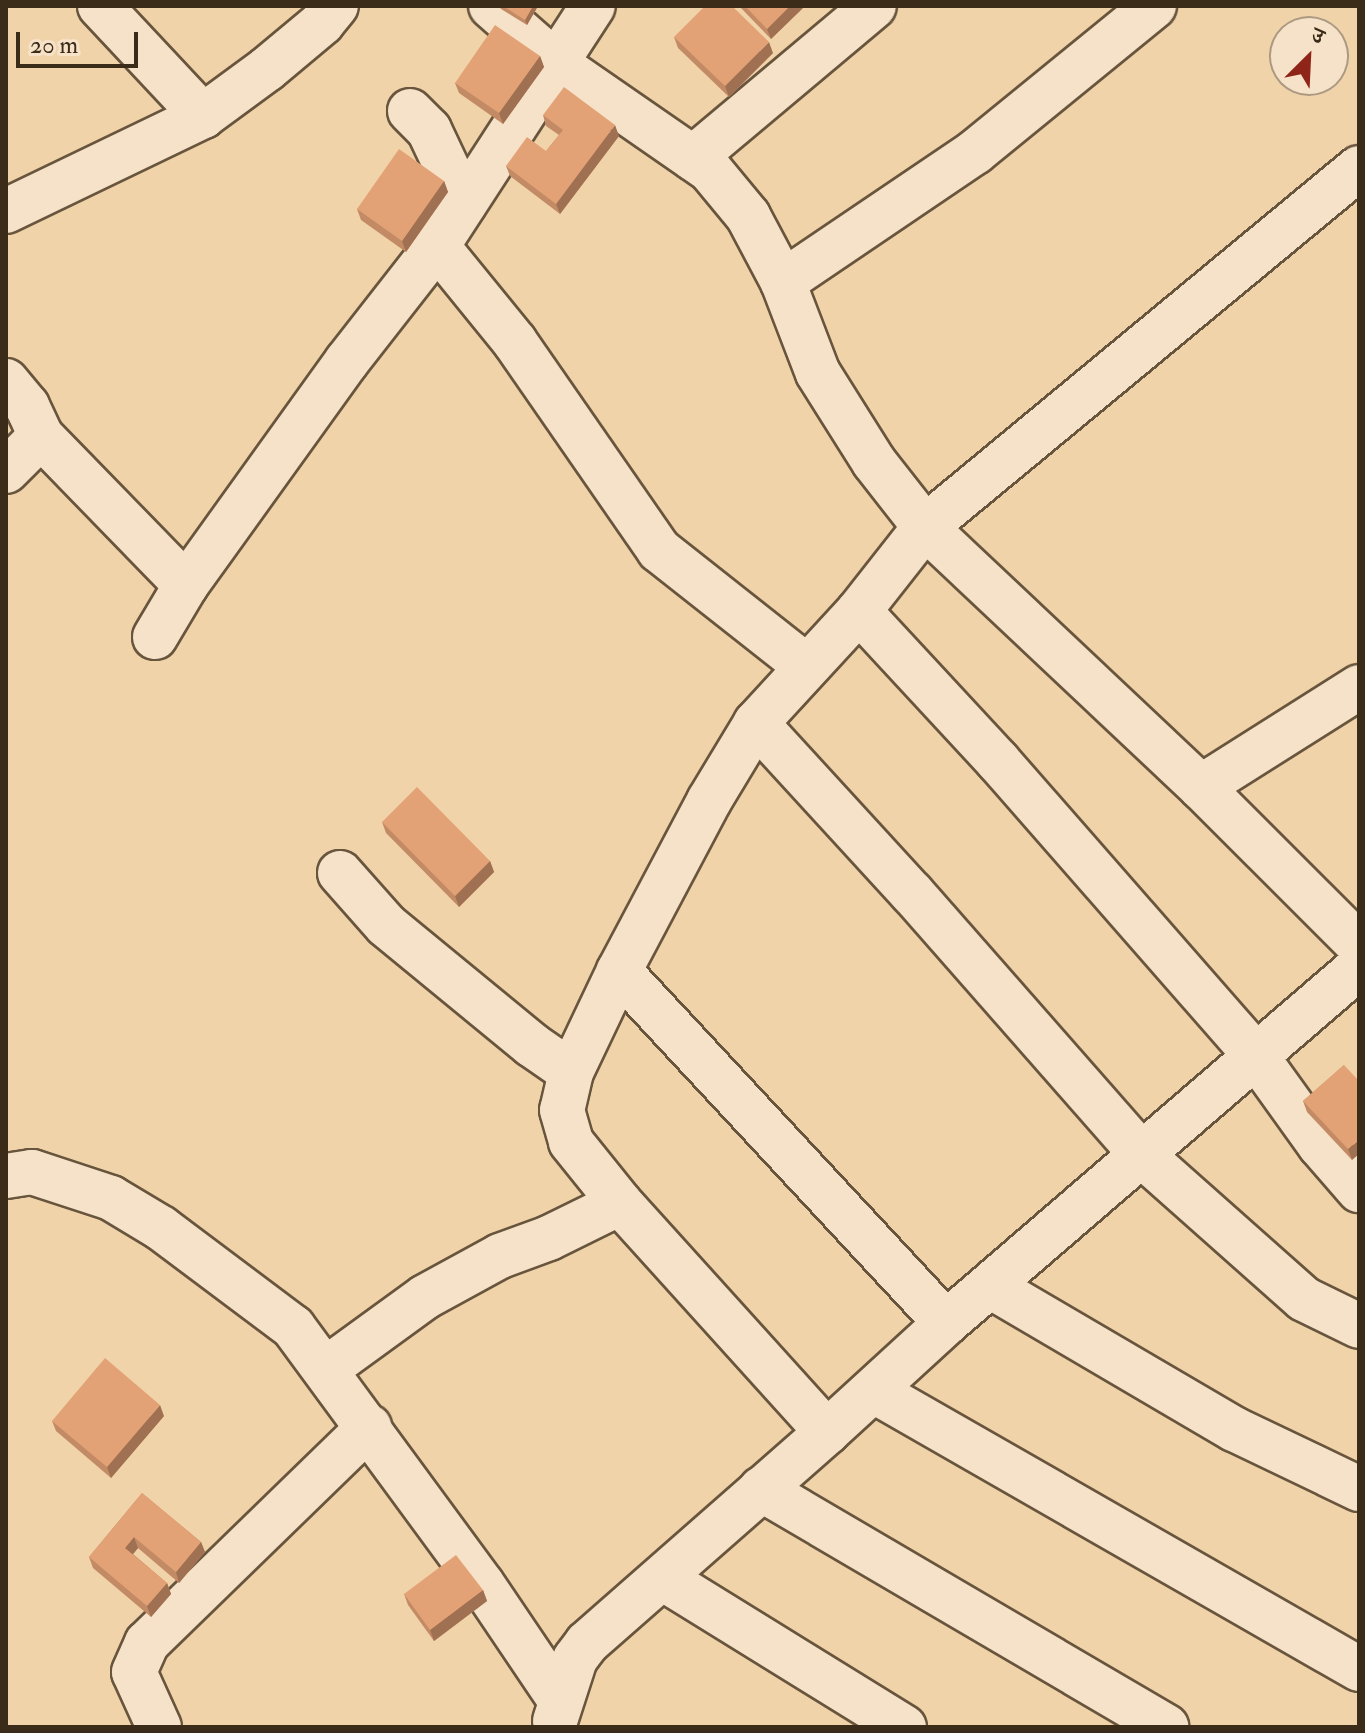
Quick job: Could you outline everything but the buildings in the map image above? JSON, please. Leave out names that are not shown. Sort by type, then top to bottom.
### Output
[{"type":"street","points":[[100,6],[203,116]]},
{"type":"street","points":[[491,6],[557,64],[710,170],[748,216],[783,282],[818,373],[874,462],[925,527],[1201,787],[1359,945]]},
{"type":"street","points":[[155,637],[186,585],[347,361],[437,246],[593,6]]},
{"type":"street","points":[[693,158],[874,6]]},
{"type":"street","points":[[783,282],[975,152],[1154,6]]},
{"type":"street","points":[[6,211],[203,116],[323,12]]},
{"type":"street","points":[[410,111],[429,130],[464,204]]},
{"type":"street","points":[[827,1432],[620,1203],[571,1142],[562,1110],[571,1072],[619,971],[709,801],[756,723],[859,611],[925,527],[1359,168]]},
{"type":"street","points":[[437,246],[515,342],[659,550],[806,666]]},
{"type":"street","points":[[6,381],[27,406],[41,436],[186,585]]},
{"type":"street","points":[[6,471],[41,436]]},
{"type":"street","points":[[859,611],[998,761],[1256,1056],[1320,1145],[1359,1190]]},
{"type":"street","points":[[1201,787],[1359,687]]},
{"type":"street","points":[[756,723],[912,893],[1143,1156],[1304,1299],[1359,1326]]},
{"type":"street","points":[[340,873],[386,925],[532,1045],[571,1072]]},
{"type":"street","points":[[619,971],[946,1323]]},
{"type":"street","points":[[557,1714],[575,1659],[587,1643],[664,1579],[946,1323],[1256,1056],[1352,987]]},
{"type":"street","points":[[6,1176],[32,1172],[111,1198],[161,1228],[293,1327],[482,1584],[557,1714]]},
{"type":"street","points":[[326,1369],[425,1297],[500,1256],[549,1238],[620,1203]]},
{"type":"street","points":[[990,1286],[1234,1429],[1359,1489]]},
{"type":"street","points":[[874,1391],[1359,1669]]},
{"type":"street","points":[[159,1727],[134,1672],[147,1643],[369,1427]]},
{"type":"street","points":[[761,1489],[1166,1727]]},
{"type":"street","points":[[664,1579],[904,1727]]}]
